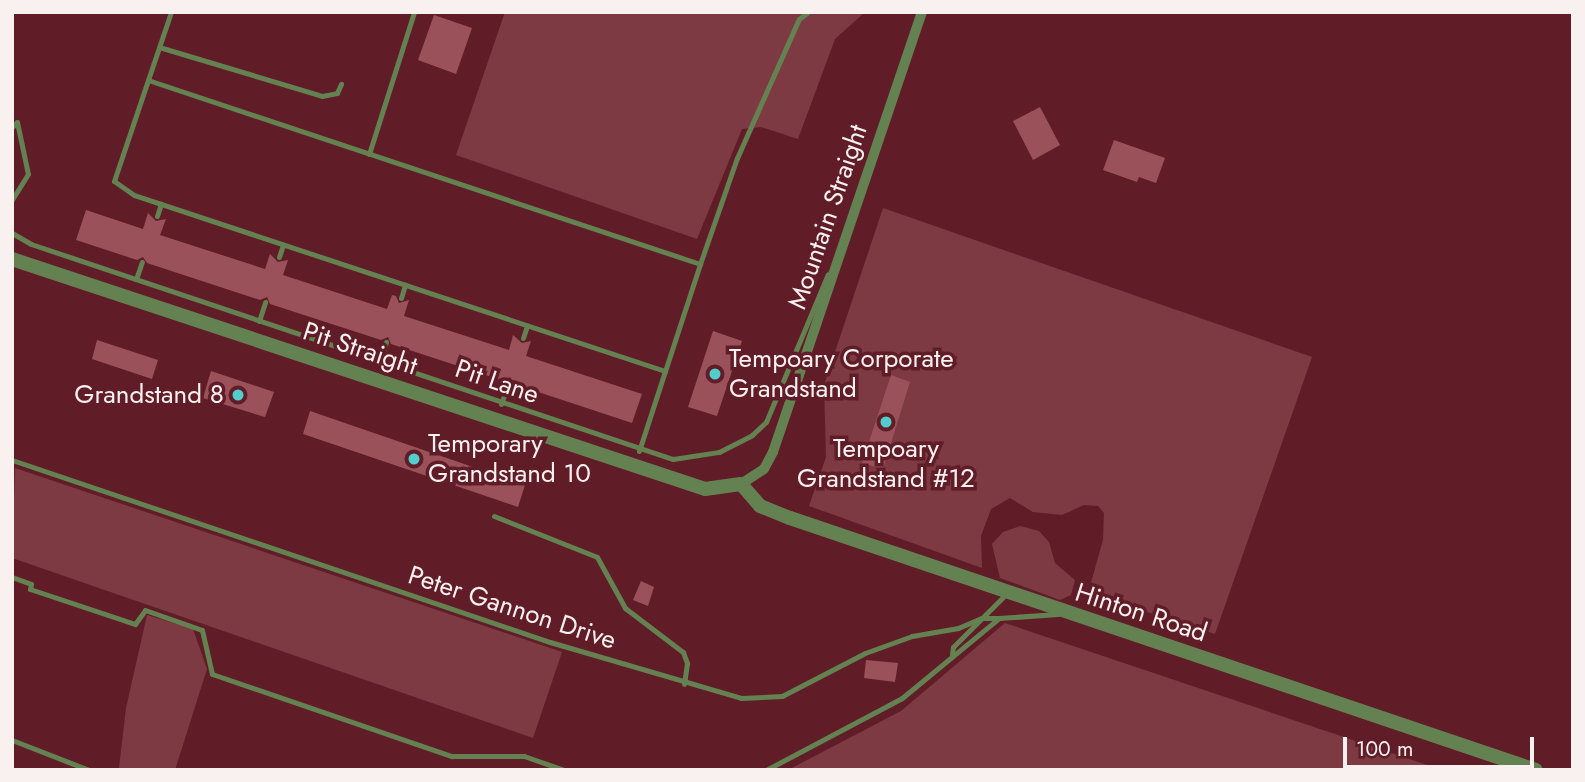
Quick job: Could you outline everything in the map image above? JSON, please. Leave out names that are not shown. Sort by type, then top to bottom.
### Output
[{"type":"street","name":"Mountain Straight","points":[[741,484],[764,468],[778,437],[922,12]]},
{"type":"street","name":"Pit Straight","points":[[12,259],[693,485],[716,490],[741,484]]},
{"type":"street","name":"Hinton Road","points":[[741,484],[760,506],[790,518],[1006,594],[1536,770]]},
{"type":"lane","points":[[171,12],[114,181],[134,195],[665,371]]},
{"type":"lane","points":[[369,154],[414,12]]},
{"type":"lane","points":[[639,451],[737,158],[799,19],[808,12]]},
{"type":"lane","points":[[159,47],[322,96],[337,93],[341,84]]},
{"type":"lane","points":[[148,80],[700,264]]},
{"type":"lane","points":[[12,127],[17,122],[28,174],[12,200]]},
{"type":"lane","points":[[157,216],[161,204]]},
{"type":"lane","name":"Pit Lane","points":[[12,233],[31,244],[639,451],[673,459],[708,456],[743,441],[766,422],[848,227]]},
{"type":"lane","points":[[279,257],[283,245]]},
{"type":"lane","points":[[136,279],[142,262]]},
{"type":"lane","points":[[401,298],[405,285]]},
{"type":"lane","points":[[259,321],[265,302]]},
{"type":"lane","points":[[523,338],[527,326]]},
{"type":"lane","points":[[380,363],[386,342]]},
{"type":"lane","points":[[501,404],[509,382]]},
{"type":"lane","name":"Peter Gannon Drive","points":[[12,460],[684,684],[741,698],[782,696],[865,653],[982,618],[1024,613],[1069,615]]},
{"type":"lane","points":[[494,516],[597,557],[625,608],[683,652],[687,663],[684,684]]},
{"type":"lane","points":[[12,578],[31,584],[30,589],[135,624],[145,610],[202,630],[212,674],[452,756],[524,756],[564,770]]},
{"type":"lane","points":[[952,654],[953,647],[1006,594]]},
{"type":"lane","points":[[766,770],[902,698],[952,654],[999,618]]},
{"type":"lane","points":[[12,740],[89,770]]},
{"type":"shaded area","points":[[505,12],[865,12],[835,39],[798,139],[761,127],[742,129],[697,239],[456,155]]},
{"type":"shaded area","points":[[883,208],[1312,357],[1215,634],[1088,593],[1103,540],[1104,513],[1098,506],[1084,505],[1062,515],[1033,512],[1010,498],[991,509],[981,536],[982,568],[809,506],[826,457],[824,385]]},
{"type":"shaded area","points":[[15,468],[562,652],[533,738],[12,558]]},
{"type":"shaded area","points":[[1020,526],[1039,531],[1049,542],[1055,563],[1075,580],[1071,595],[1060,600],[1000,578],[992,544],[1003,532]]},
{"type":"shaded area","points":[[147,615],[193,629],[207,669],[175,770],[119,768],[126,708]]},
{"type":"shaded area","points":[[1005,623],[1442,770],[788,770],[901,711]]},
{"type":"building","points":[[434,15],[472,28],[456,74],[418,60]]},
{"type":"building","points":[[1040,107],[1060,145],[1033,160],[1013,121]]},
{"type":"building","points":[[1114,140],[1165,158],[1156,183],[1139,177],[1137,182],[1103,170]]},
{"type":"building","points":[[86,210],[143,229],[148,213],[156,221],[166,219],[160,235],[265,269],[270,254],[278,262],[288,260],[283,275],[387,309],[392,295],[396,296],[399,303],[409,300],[404,316],[509,350],[513,335],[522,343],[531,341],[526,356],[642,394],[632,423],[514,384],[510,377],[504,381],[391,344],[388,337],[381,340],[270,304],[267,297],[260,300],[147,263],[143,257],[137,260],[76,240]]},
{"type":"building","name":"Tempoary Corporate Grandstand","points":[[713,331],[742,341],[717,416],[688,407]]},
{"type":"building","points":[[97,340],[158,360],[152,379],[92,359]]},
{"type":"building","name":"Grandstand 8","points":[[211,371],[274,392],[265,417],[203,398]]},
{"type":"building","name":"Tempoary Grandstand #12","points":[[891,375],[910,382],[883,469],[862,463]]},
{"type":"building","name":"Temporary Grandstand 10","points":[[310,411],[525,485],[518,507],[303,434]]},
{"type":"building","points":[[641,581],[654,587],[648,606],[633,600]]},
{"type":"building","points":[[866,660],[898,663],[895,682],[864,678]]},
{"type":"place","name":"Tempoary Corporate Grandstand","points":[[715,374]]},
{"type":"place","name":"Grandstand 8","points":[[238,395]]},
{"type":"place","name":"Tempoary Grandstand #12","points":[[886,422]]},
{"type":"place","name":"Temporary Grandstand 10","points":[[414,459]]}]
